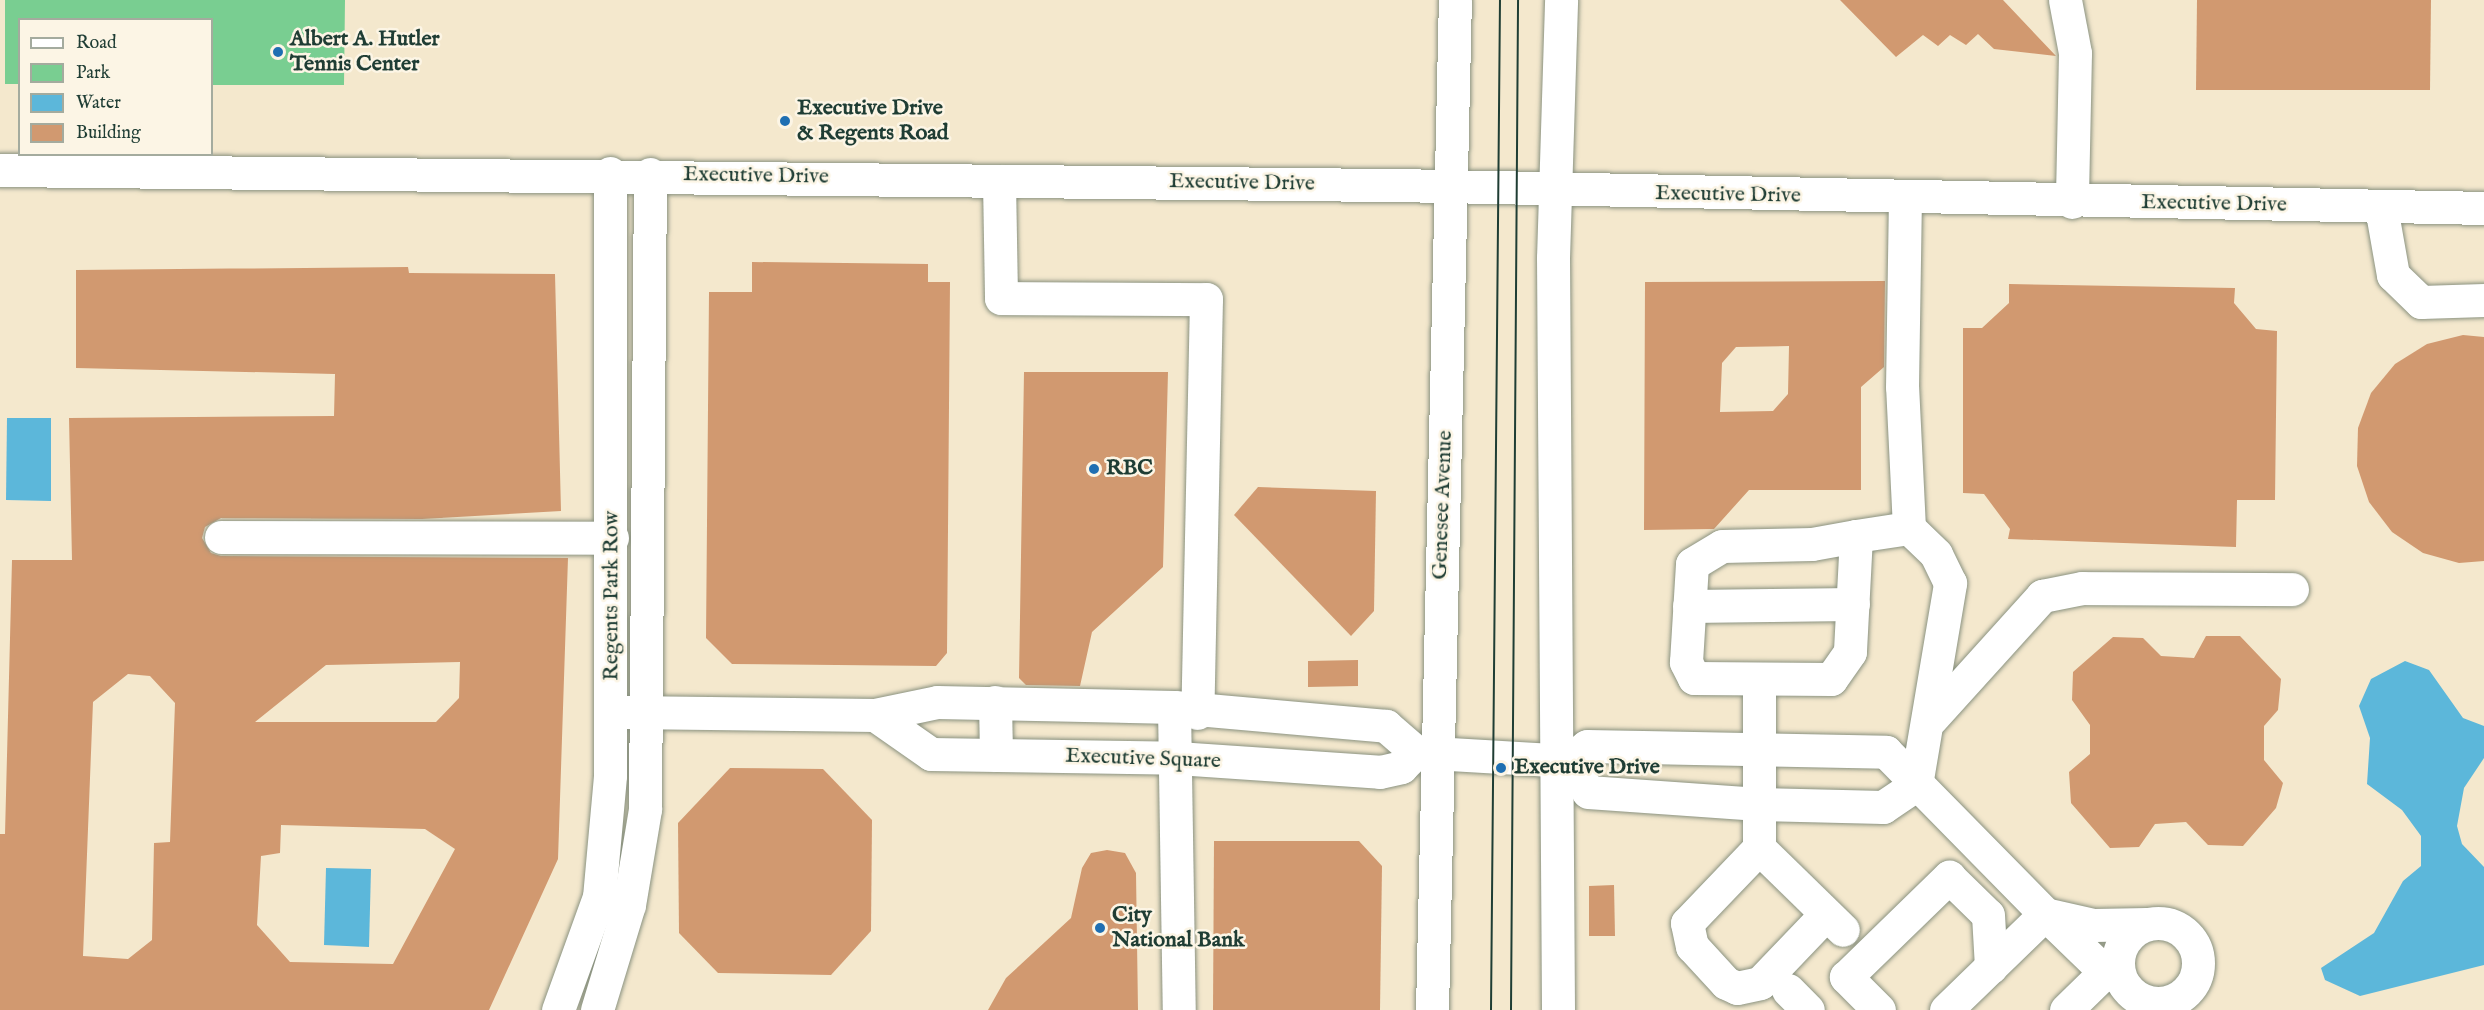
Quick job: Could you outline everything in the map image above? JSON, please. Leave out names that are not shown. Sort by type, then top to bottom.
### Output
[{"type":"street","name":"Genesee Avenue","points":[[1432,1010],[1426,752],[1453,186],[1455,0]]},
{"type":"street","points":[[1558,1010],[1561,761],[1555,189],[1561,0]]},
{"type":"street","points":[[2065,0],[2075,53],[2072,202]]},
{"type":"street","name":"Executive Drive","points":[[0,170],[610,173],[999,181],[1453,186],[1905,199],[2484,208]]},
{"type":"street","name":"Regents Park Row","points":[[597,1010],[614,901],[610,173]]},
{"type":"street","name":"Regents Park Row","points":[[558,1010],[614,901],[645,809],[650,174]]},
{"type":"street","points":[[999,181],[1001,298],[1206,299],[1185,710],[1177,758],[1179,1010]]},
{"type":"street","points":[[1561,761],[1588,792],[1759,804],[1883,807],[1916,785],[1931,719],[1933,667],[1950,583],[1936,554],[1909,528],[1902,387],[1905,199]]},
{"type":"street","points":[[2381,207],[2393,275],[2421,302],[2484,300]]},
{"type":"street","points":[[1856,536],[1850,652],[1831,679],[1694,678],[1686,662],[1692,564],[1722,546],[1812,544],[1856,536],[1909,528]]},
{"type":"street","points":[[221,537],[612,538]]},
{"type":"street","points":[[1931,719],[2042,596],[2082,588],[2292,589]]},
{"type":"street","points":[[1689,606],[1853,604]]},
{"type":"street","points":[[1758,679],[1759,848],[1687,923],[1692,946],[1725,982],[1737,988],[1760,983],[1835,922],[1759,848]]},
{"type":"street","name":"Executive Square","points":[[612,711],[875,715],[937,702],[995,702],[1185,710],[1386,726],[1426,752],[1401,766],[1380,772],[1177,758],[931,754],[875,715]]},
{"type":"street","points":[[995,702],[996,755]]},
{"type":"street","points":[[1426,752],[1561,761],[1587,746],[1886,752],[2045,914],[2136,997],[2155,1003],[2175,1000],[2193,984],[2198,964],[2193,942],[2179,928],[2147,924],[2094,925],[2045,914]]},
{"type":"street","points":[[1879,1010],[1846,977],[1949,877],[1988,915],[1990,967]]},
{"type":"street","points":[[1946,1010],[2045,914]]},
{"type":"street","points":[[2066,1010],[2112,974],[2120,949],[2128,934],[2147,924]]},
{"type":"green space","name":"Albert A. Hutler Tennis Center","points":[[5,0],[345,0],[344,85],[213,85],[213,18],[18,18],[18,84],[5,84]]},
{"type":"water","points":[[7,418],[51,418],[51,501],[6,500]]},
{"type":"water","points":[[2405,661],[2429,670],[2463,718],[2484,726],[2484,758],[2464,788],[2457,826],[2462,844],[2484,867],[2484,965],[2360,996],[2325,980],[2321,968],[2374,933],[2403,881],[2421,866],[2421,836],[2402,810],[2367,784],[2370,738],[2359,706],[2371,679]]},
{"type":"water","points":[[326,868],[371,869],[369,947],[324,945]]},
{"type":"building","points":[[1840,0],[2003,0],[2056,56],[1994,49],[1978,34],[1966,45],[1950,35],[1938,46],[1923,35],[1896,57]]},
{"type":"building","points":[[2197,0],[2431,0],[2430,90],[2196,90]]},
{"type":"building","points":[[752,262],[928,264],[928,282],[950,282],[947,653],[936,666],[732,664],[706,638],[709,292],[752,292]]},
{"type":"building","points":[[408,267],[409,273],[555,274],[561,511],[422,519],[221,518],[205,527],[202,538],[211,553],[221,556],[568,558],[558,859],[489,1010],[0,1010],[0,834],[5,834],[12,560],[72,560],[69,418],[334,416],[335,374],[76,368],[76,270]],"holes":[[[460,662],[459,698],[436,722],[255,722],[326,665]],[[128,674],[150,676],[175,703],[170,842],[154,843],[152,940],[128,959],[83,956],[93,702]],[[281,825],[425,829],[455,849],[393,964],[290,962],[257,925],[261,856],[280,853]]]},
{"type":"building","points":[[1885,281],[1884,367],[1861,387],[1861,490],[1749,490],[1714,529],[1644,530],[1645,282]],"holes":[[[1789,346],[1788,394],[1773,411],[1720,412],[1722,363],[1736,347]]]},
{"type":"building","points":[[2009,284],[2235,288],[2234,303],[2256,329],[2277,331],[2275,500],[2237,500],[2236,547],[2008,539],[2010,529],[1984,494],[1963,493],[1963,328],[1982,328],[2009,303]]},
{"type":"building","points":[[2463,335],[2484,337],[2484,561],[2459,563],[2423,553],[2392,532],[2369,502],[2357,466],[2358,428],[2371,393],[2395,364],[2427,344]]},
{"type":"building","name":"RBC","points":[[1024,372],[1168,372],[1163,567],[1092,632],[1080,686],[1026,685],[1019,678]]},
{"type":"building","points":[[1258,487],[1376,491],[1374,611],[1351,636],[1234,515]]},
{"type":"building","points":[[2206,636],[2240,636],[2281,679],[2278,710],[2264,726],[2264,760],[2283,783],[2276,808],[2243,846],[2208,845],[2186,822],[2155,824],[2139,847],[2110,848],[2071,803],[2069,772],[2090,754],[2090,725],[2072,700],[2073,672],[2113,637],[2143,638],[2161,656],[2194,658]]},
{"type":"building","points":[[1358,660],[1358,686],[1308,687],[1308,661]]},
{"type":"building","points":[[730,768],[823,769],[872,820],[871,931],[831,975],[718,973],[679,933],[678,823]]},
{"type":"building","points":[[1214,841],[1359,841],[1382,866],[1380,1010],[1213,1010]]},
{"type":"building","name":"City National Bank","points":[[1107,850],[1125,853],[1136,873],[1138,1010],[988,1010],[1006,978],[1071,918],[1082,868],[1091,853]]},
{"type":"building","points":[[1614,885],[1615,936],[1589,936],[1589,886]]},
{"type":"tram line","points":[[1491,1010],[1500,0]]},
{"type":"tram line","points":[[1511,1010],[1518,0]]},
{"type":"place","name":"Albert A. Hutler Tennis Center","points":[[278,52]]},
{"type":"place","name":"Executive Drive & Regents Road","points":[[785,121]]},
{"type":"place","name":"RBC","points":[[1094,469]]},
{"type":"place","name":"Executive Drive","points":[[1501,768]]},
{"type":"place","name":"City National Bank","points":[[1100,928]]}]
